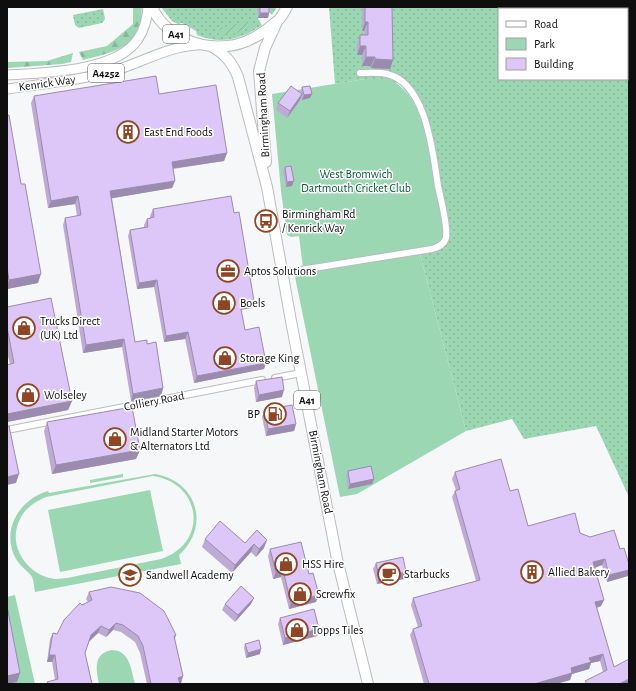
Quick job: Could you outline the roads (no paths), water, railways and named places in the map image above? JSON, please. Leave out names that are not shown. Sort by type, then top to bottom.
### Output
[{"type":"highway","name":"A41","points":[[152,7],[158,17],[172,31],[182,38],[206,45],[227,46],[242,43],[253,38],[277,22],[287,7]]},
{"type":"highway","name":"Birmingham Road","points":[[267,187],[259,72],[265,48],[277,22]]},
{"type":"highway","name":"Birmingham Road","points":[[206,45],[224,54],[232,64],[238,77],[267,187],[337,559],[368,684]]},
{"type":"main road","name":"Kenrick Way","points":[[7,75],[57,71],[102,62],[116,57],[126,51],[138,40],[146,25],[148,7]]},
{"type":"main road","name":"Kenrick Way","points":[[7,89],[76,80],[139,62],[174,48],[206,45]]},
{"type":"street","points":[[282,273],[432,249],[440,246],[446,237],[430,133],[423,112],[410,92],[396,78],[387,74],[360,73]]},
{"type":"street","name":"Colliery Road","points":[[7,430],[301,373]]},
{"type":"place","name":"East End Foods","points":[[128,132]]},
{"type":"place","name":"Birmingham Rd / Kenrick Way","points":[[266,221]]},
{"type":"place","name":"Aptos Solutions","points":[[228,271]]},
{"type":"place","name":"Boels","points":[[224,303]]},
{"type":"place","name":"Trucks Direct (UK) Ltd","points":[[24,328]]},
{"type":"place","name":"Storage King","points":[[225,358]]},
{"type":"place","name":"Wolseley","points":[[28,395]]},
{"type":"place","name":"BP","points":[[275,414]]},
{"type":"place","name":"Midland Starter Motors & Alternators Ltd","points":[[115,439]]},
{"type":"place","name":"HSS Hire","points":[[286,564]]},
{"type":"place","name":"Allied Bakery","points":[[532,572]]},
{"type":"place","name":"Starbucks","points":[[389,574]]},
{"type":"place","name":"Sandwell Academy","points":[[130,575]]},
{"type":"place","name":"Screwfix","points":[[300,594]]},
{"type":"place","name":"Topps Tiles","points":[[297,630]]},
{"type":"park label","name":"West Bromwich Dartmouth Cricket Club","points":[[356,181]]}]
